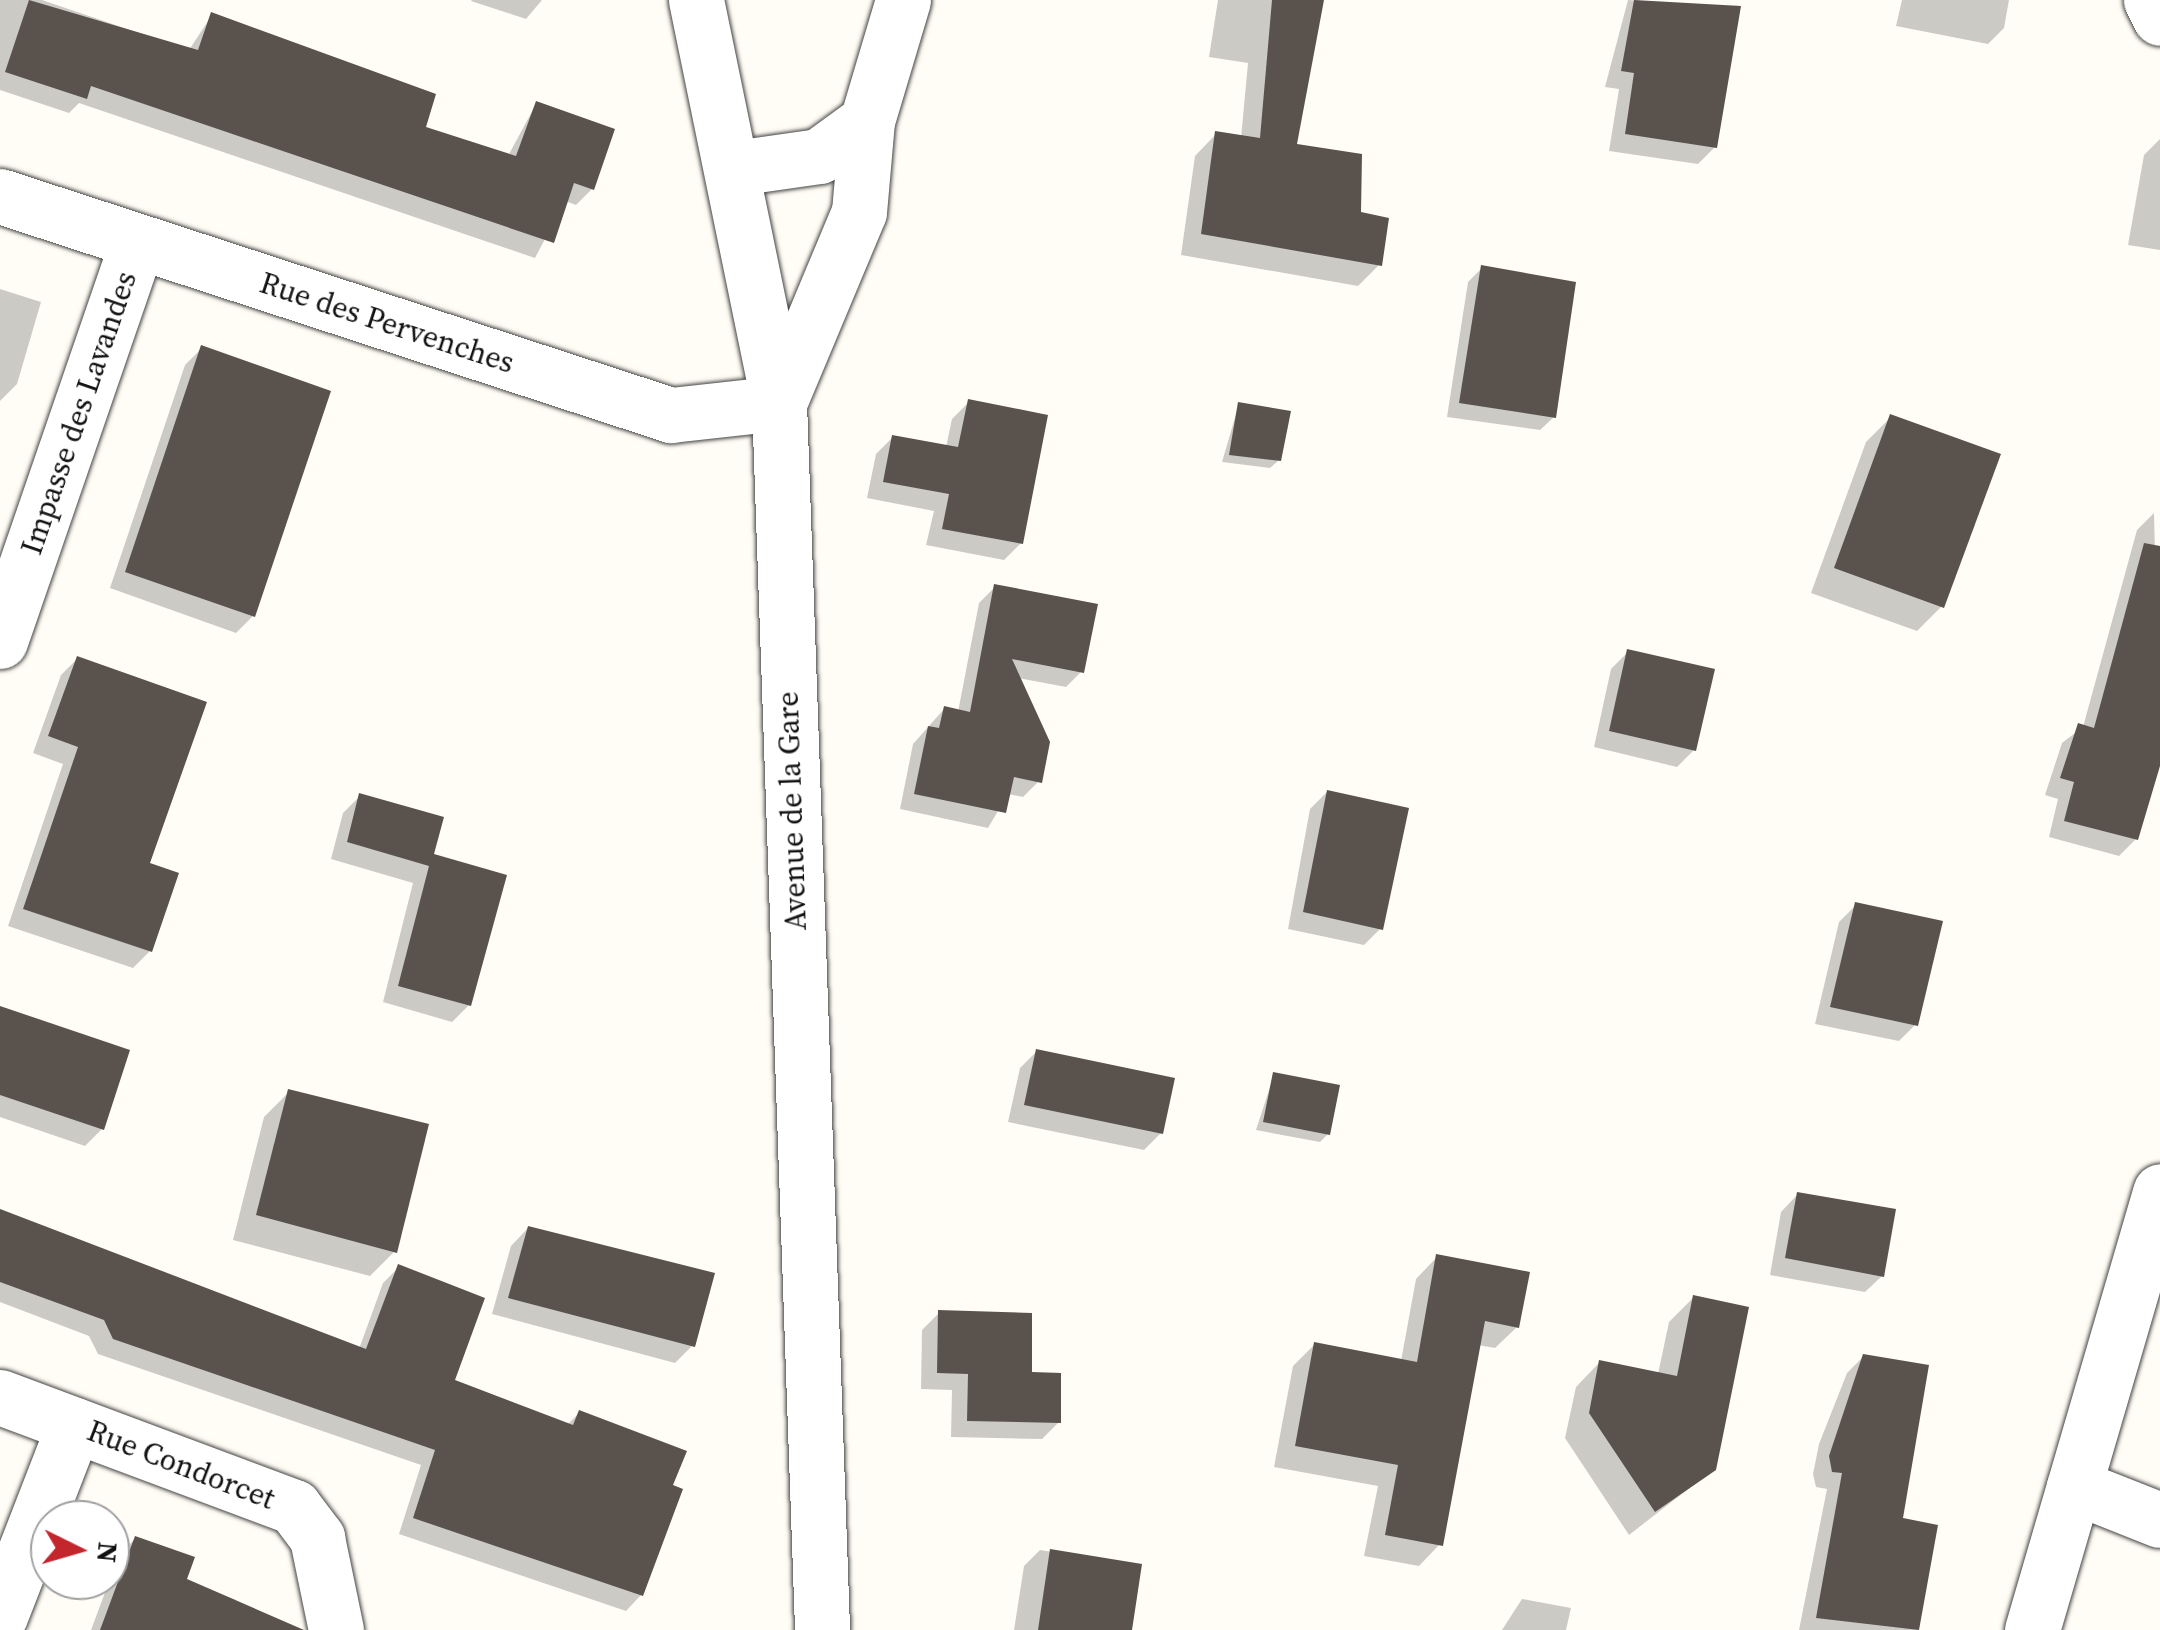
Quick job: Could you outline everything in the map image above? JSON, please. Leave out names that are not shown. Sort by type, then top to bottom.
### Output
[{"type":"street","name":"Avenue de la Gare","points":[[696,0],[735,168],[779,403],[822,1630]]},
{"type":"street","points":[[779,403],[859,212],[867,121],[902,0]]},
{"type":"street","points":[[2151,0],[2160,18]]},
{"type":"street","points":[[735,168],[819,156],[867,121]]},
{"type":"street","name":"Rue des Pervenches","points":[[0,196],[671,415],[779,403]]},
{"type":"street","name":"Impasse des Lavandes","points":[[0,640],[138,243]]},
{"type":"street","points":[[2032,1630],[2160,1191]]},
{"type":"street","name":"Rue Condorcet","points":[[0,1398],[294,1507],[318,1538],[336,1630]]},
{"type":"street","points":[[0,1616],[74,1424]]},
{"type":"street","points":[[2074,1486],[2160,1520]]},
{"type":"building","points":[[29,0],[198,50],[211,12],[436,94],[426,127],[516,156],[536,101],[615,129],[594,190],[574,183],[554,243],[91,86],[87,99],[5,72]]},
{"type":"building","points":[[1272,0],[1324,0],[1297,144],[1362,154],[1361,212],[1389,218],[1382,266],[1201,234],[1215,131],[1260,138]]},
{"type":"building","points":[[1634,0],[1741,6],[1717,148],[1625,134],[1634,73],[1621,71]]},
{"type":"building","points":[[1481,265],[1576,282],[1556,418],[1459,403]]},
{"type":"building","points":[[201,345],[331,391],[255,617],[125,572]]},
{"type":"building","points":[[968,399],[1048,415],[1023,544],[942,529],[949,494],[883,482],[892,435],[958,447]]},
{"type":"building","points":[[1238,402],[1291,411],[1281,461],[1229,455]]},
{"type":"building","points":[[1890,414],[2001,454],[1944,608],[1834,568]]},
{"type":"building","points":[[2144,543],[2160,546],[2160,766],[2138,840],[2064,821],[2074,782],[2060,778],[2078,723],[2094,728]]},
{"type":"building","points":[[994,584],[1098,604],[1084,673],[1012,659],[1050,742],[1042,783],[1014,777],[1006,813],[914,794],[928,726],[939,728],[944,706],[970,712]]},
{"type":"building","points":[[1627,649],[1715,669],[1696,751],[1609,731]]},
{"type":"building","points":[[77,656],[207,702],[150,863],[179,873],[152,952],[23,909],[78,747],[48,736]]},
{"type":"building","points":[[1327,790],[1409,808],[1383,930],[1303,912]]},
{"type":"building","points":[[359,793],[444,817],[434,854],[507,875],[471,1006],[398,986],[429,866],[347,842]]},
{"type":"building","points":[[1855,902],[1943,921],[1918,1026],[1830,1007]]},
{"type":"building","points":[[0,1006],[130,1050],[104,1130],[0,1095]]},
{"type":"building","points":[[1036,1049],[1175,1078],[1163,1134],[1024,1105]]},
{"type":"building","points":[[1273,1072],[1340,1085],[1330,1135],[1263,1122]]},
{"type":"building","points":[[288,1089],[429,1124],[397,1253],[256,1215]]},
{"type":"building","points":[[1797,1192],[1896,1209],[1884,1277],[1785,1258]]},
{"type":"building","points":[[0,1209],[366,1349],[398,1264],[485,1298],[455,1380],[573,1425],[579,1410],[687,1451],[673,1485],[683,1489],[643,1596],[413,1518],[435,1450],[113,1339],[104,1320],[0,1282]]},
{"type":"building","points":[[528,1226],[715,1273],[695,1347],[508,1298]]},
{"type":"building","points":[[1436,1254],[1530,1272],[1519,1328],[1485,1321],[1443,1546],[1385,1535],[1398,1465],[1295,1446],[1314,1342],[1417,1362]]},
{"type":"building","points":[[1693,1295],[1749,1307],[1716,1470],[1655,1512],[1589,1413],[1599,1360],[1677,1376]]},
{"type":"building","points":[[938,1310],[1032,1313],[1032,1372],[1061,1373],[1061,1423],[967,1421],[968,1374],[937,1373]]},
{"type":"building","points":[[1863,1354],[1929,1365],[1903,1518],[1938,1525],[1919,1630],[1816,1618],[1842,1473],[1832,1472],[1829,1456]]},
{"type":"building","points":[[135,1536],[195,1557],[187,1579],[304,1630],[100,1630],[111,1600],[130,1600],[130,1549]]},
{"type":"building","points":[[1050,1549],[1142,1564],[1132,1630],[1038,1630]]}]
